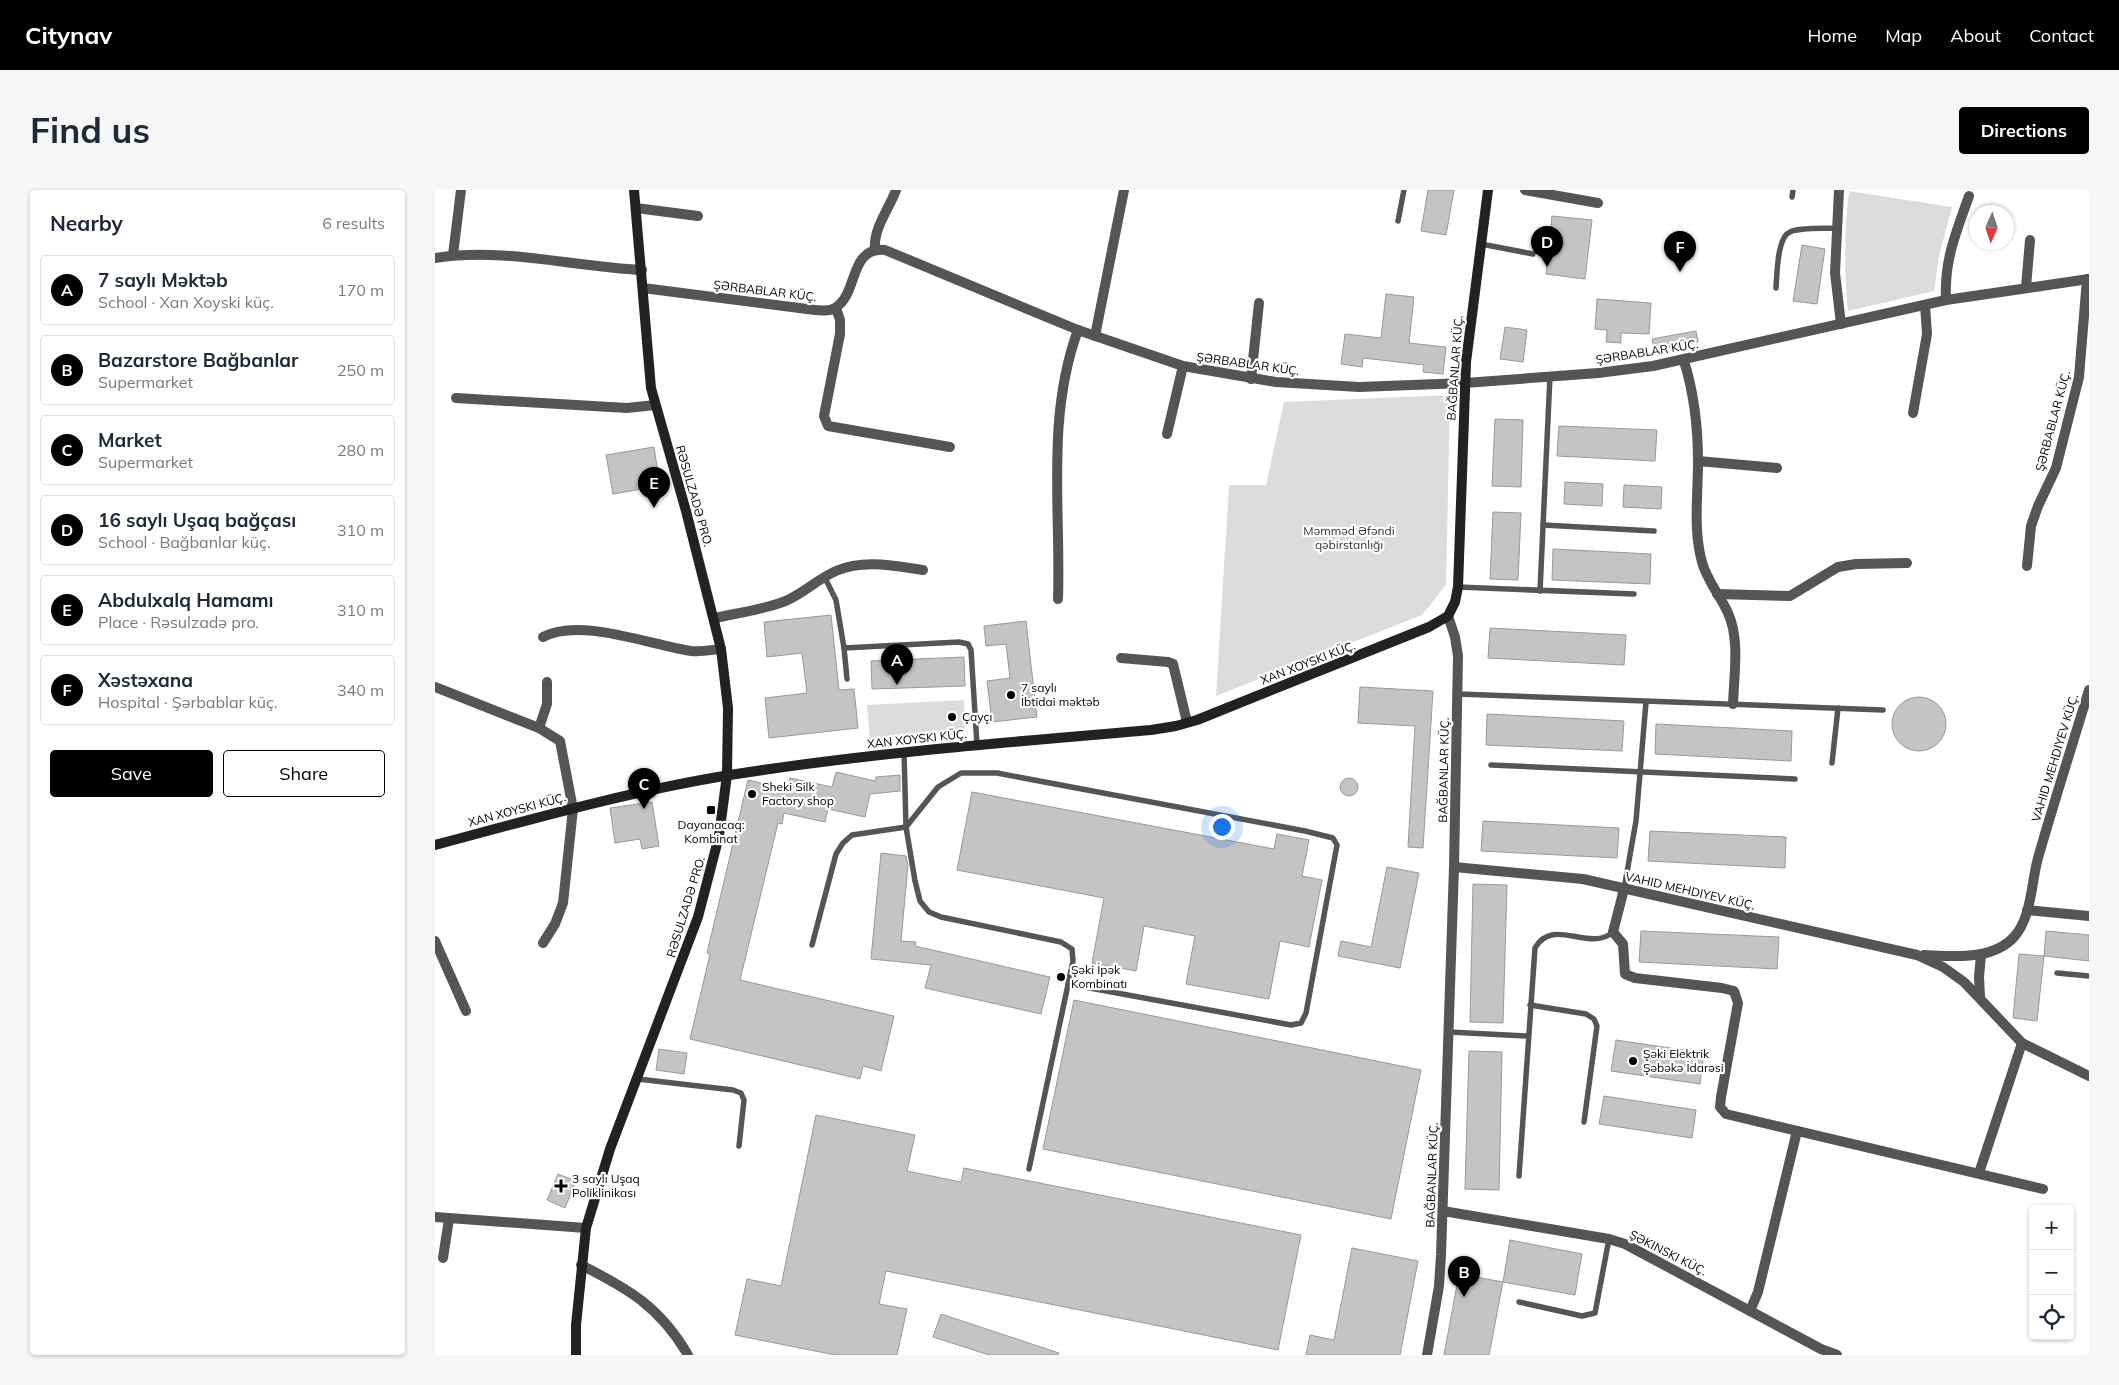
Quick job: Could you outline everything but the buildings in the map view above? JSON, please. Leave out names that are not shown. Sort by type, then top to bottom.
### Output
[{"type":"street","points":[[453,255],[461,190]]},
{"type":"street","name":"RƏSULZADƏ PRO.","points":[[576,1355],[581,1265],[586,1228],[611,1149],[690,942],[707,886],[722,821],[727,775],[728,708],[721,649],[715,618],[655,405],[649,367],[634,190]]},
{"type":"street","points":[[896,190],[877,232],[874,241],[875,249],[864,256],[845,296],[836,308],[840,320],[840,334],[824,416],[828,426],[950,447]]},
{"type":"street","points":[[1095,336],[1124,190]]},
{"type":"street","name":"BAĞBANLAR KÜÇ.","points":[[1427,1355],[1439,1286],[1455,867],[1457,646],[1448,616],[1455,602],[1458,587],[1467,344],[1489,190]]},
{"type":"street","points":[[1525,190],[1598,203]]},
{"type":"street","points":[[1839,190],[1835,273],[1841,324]]},
{"type":"street","points":[[1946,300],[1945,276],[1949,254],[1969,196]]},
{"type":"street","points":[[636,208],[699,216]]},
{"type":"street","points":[[2027,287],[2030,240]]},
{"type":"street","name":"ŞƏRBABLAR KÜÇ.","points":[[875,249],[895,254],[1078,330],[1183,366],[1251,379],[1309,385],[1359,387],[1465,383],[1598,373],[1684,360],[1946,300],[2088,279],[2079,377],[2056,468],[2031,526],[2027,566]]},
{"type":"street","points":[[435,258],[453,255],[502,255],[642,270]]},
{"type":"street","name":"ŞƏRBABLAR KÜÇ.","points":[[643,288],[815,310],[836,308]]},
{"type":"street","points":[[1251,379],[1259,303]]},
{"type":"street","points":[[1913,413],[1927,334],[1925,305]]},
{"type":"street","points":[[1058,599],[1057,504],[1059,411],[1068,357],[1078,330]]},
{"type":"street","points":[[1684,360],[1694,401],[1698,461],[1697,518],[1702,562],[1728,613],[1734,634],[1733,704]]},
{"type":"street","points":[[1167,434],[1183,366]]},
{"type":"street","points":[[456,398],[627,408],[655,405]]},
{"type":"street","points":[[1698,461],[1777,468]]},
{"type":"street","points":[[1717,594],[1790,596],[1838,567],[1855,564],[1907,563]]},
{"type":"street","points":[[715,618],[781,603],[795,597],[835,571],[854,566],[882,564],[923,570]]},
{"type":"street","name":"XAN XOYSKI KÜÇ.","points":[[435,845],[573,809],[727,775],[905,751],[1151,730],[1187,722],[1405,638],[1448,616]]},
{"type":"street","points":[[543,637],[550,633],[579,631],[692,651],[721,649]]},
{"type":"street","points":[[1121,658],[1169,662],[1173,664],[1187,722]]},
{"type":"street","points":[[539,728],[547,704],[547,682]]},
{"type":"street","points":[[435,687],[539,728],[560,741],[573,809],[563,903],[555,924],[543,943]]},
{"type":"street","name":"VAHID MEHDIYEV KÜÇ.","points":[[1917,955],[1981,955],[1998,948],[2014,938],[2027,910],[2037,860],[2089,690]]},
{"type":"street","name":"VAHID MEHDIYEV KÜÇ.","points":[[1455,867],[1559,876],[1917,955],[1943,967],[1981,997],[1998,1020],[2022,1043],[2089,1076]]},
{"type":"street","points":[[1624,889],[1613,932],[1623,944],[1625,974],[1635,978],[1734,991],[1738,1003],[1720,1107],[1726,1114],[2043,1189]]},
{"type":"street","points":[[2027,910],[2089,916]]},
{"type":"street","points":[[435,942],[466,1011]]},
{"type":"street","points":[[1981,955],[1979,976],[1981,997]]},
{"type":"street","points":[[1979,1173],[2022,1043]]},
{"type":"street","points":[[1750,1311],[1758,1292],[1797,1131]]},
{"type":"street","name":"ŞƏKINSKI KÜÇ.","points":[[1443,1211],[1609,1239],[1641,1252],[1821,1349],[1837,1355]]},
{"type":"street","points":[[435,1217],[586,1228]]},
{"type":"street","points":[[443,1258],[449,1219]]},
{"type":"street","points":[[581,1265],[625,1286],[650,1307],[677,1336],[688,1355]]},
{"type":"lane","points":[[1398,221],[1404,190]]},
{"type":"lane","points":[[1791,197],[1793,190]]},
{"type":"lane","points":[[1776,288],[1781,245],[1784,236],[1791,231],[1837,228]]},
{"type":"lane","points":[[1481,244],[1533,254]]},
{"type":"lane","points":[[1540,591],[1550,376]]},
{"type":"lane","points":[[1543,525],[1654,531]]},
{"type":"lane","points":[[825,578],[836,600],[847,679]]},
{"type":"lane","points":[[1458,587],[1634,594]]},
{"type":"lane","points":[[844,648],[959,642],[967,644],[971,650],[977,745]]},
{"type":"lane","points":[[1458,694],[1883,710]]},
{"type":"lane","points":[[1624,889],[1633,849],[1645,702]]},
{"type":"lane","points":[[1832,763],[1838,708]]},
{"type":"lane","points":[[905,751],[907,827],[915,881],[920,901],[929,912],[941,917],[1061,942],[1072,949],[1073,961],[1029,1169]]},
{"type":"lane","points":[[1491,765],[1640,774],[1795,779]]},
{"type":"lane","points":[[812,945],[837,854],[843,843],[852,835],[907,827],[938,787],[961,773],[997,773],[1305,831],[1333,838],[1337,845],[1307,1013],[1301,1023],[1291,1025],[1068,984]]},
{"type":"lane","points":[[1519,1176],[1527,1036],[1535,948],[1541,938],[1551,934],[1599,939],[1613,932]]},
{"type":"lane","points":[[2057,973],[2089,976]]},
{"type":"lane","points":[[1530,1005],[1586,1014],[1594,1019],[1597,1026],[1584,1122]]},
{"type":"lane","points":[[1449,1032],[1527,1036]]},
{"type":"lane","points":[[638,1079],[733,1090],[741,1094],[744,1100],[739,1146]]},
{"type":"lane","points":[[1519,1302],[1582,1316],[1590,1316],[1595,1313],[1609,1239]]},
{"type":"green space","points":[[1849,191],[1952,207],[1939,256],[1934,291],[1848,311],[1845,251]]},
{"type":"green space","name":"Məmməd Əfəndi qəbirstanlığı","points":[[1450,395],[1446,585],[1422,615],[1216,696],[1229,485],[1266,485],[1284,402]]},
{"type":"green space","points":[[964,700],[965,732],[870,741],[867,705]]},
{"type":"place","name":"16 saylı Uşaq bağçası","points":[[1547,267]]},
{"type":"place","name":"Xəstəxana","points":[[1680,272]]},
{"type":"place","name":"Abdulxalq Hamamı","points":[[654,508]]},
{"type":"place","name":"7 saylı Məktəb","points":[[897,685]]},
{"type":"place","name":"7 saylı İbtidai məktəb","points":[[1011,695]]},
{"type":"place","name":"Çayçı","points":[[952,717]]},
{"type":"place","name":"Sheki Silk Factory shop","points":[[752,794]]},
{"type":"place","name":"Market","points":[[644,809]]},
{"type":"place","name":"Dayanacaq: Kombinat","points":[[711,810]]},
{"type":"place","name":"Şəki İpək Kombinatı","points":[[1061,977]]},
{"type":"place","name":"Şəki Elektrik Şəbəkə İdarəsi","points":[[1633,1061]]},
{"type":"place","name":"3 saylı Uşaq Poliklinikası","points":[[561,1186]]},
{"type":"place","name":"Bazarstore Bağbanlar","points":[[1464,1297]]}]
